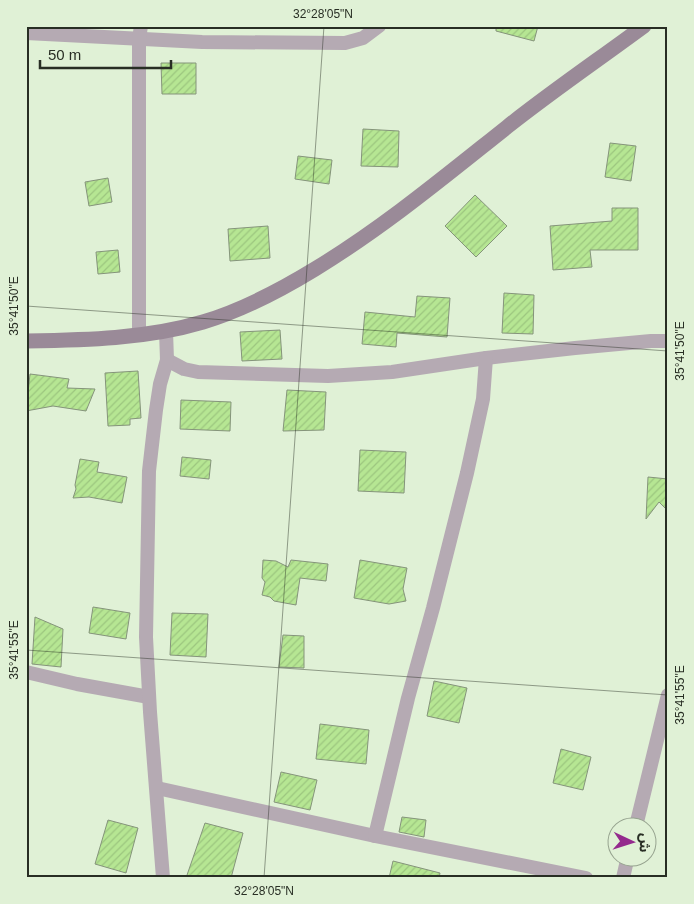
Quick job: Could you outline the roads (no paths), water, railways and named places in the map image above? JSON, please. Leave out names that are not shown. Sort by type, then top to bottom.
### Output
[{"type":"main road","points":[[26,341],[87,340],[166,331],[203,322],[245,308],[284,288],[332,259],[405,208],[628,31],[644,26]]},
{"type":"street","points":[[26,32],[140,32],[202,42],[345,43],[364,38],[379,26]]},
{"type":"street","points":[[139,334],[140,32]]},
{"type":"street","points":[[163,878],[146,637],[149,471],[160,384],[167,360],[166,331]]},
{"type":"street","points":[[167,360],[198,372],[328,376],[392,372],[486,358],[650,341],[668,342]]},
{"type":"street","points":[[375,836],[408,698],[467,474],[483,399],[486,358]]},
{"type":"street","points":[[26,672],[77,684],[149,697]]},
{"type":"street","points":[[638,816],[668,695]]},
{"type":"street","points":[[157,788],[375,836],[586,878]]}]
